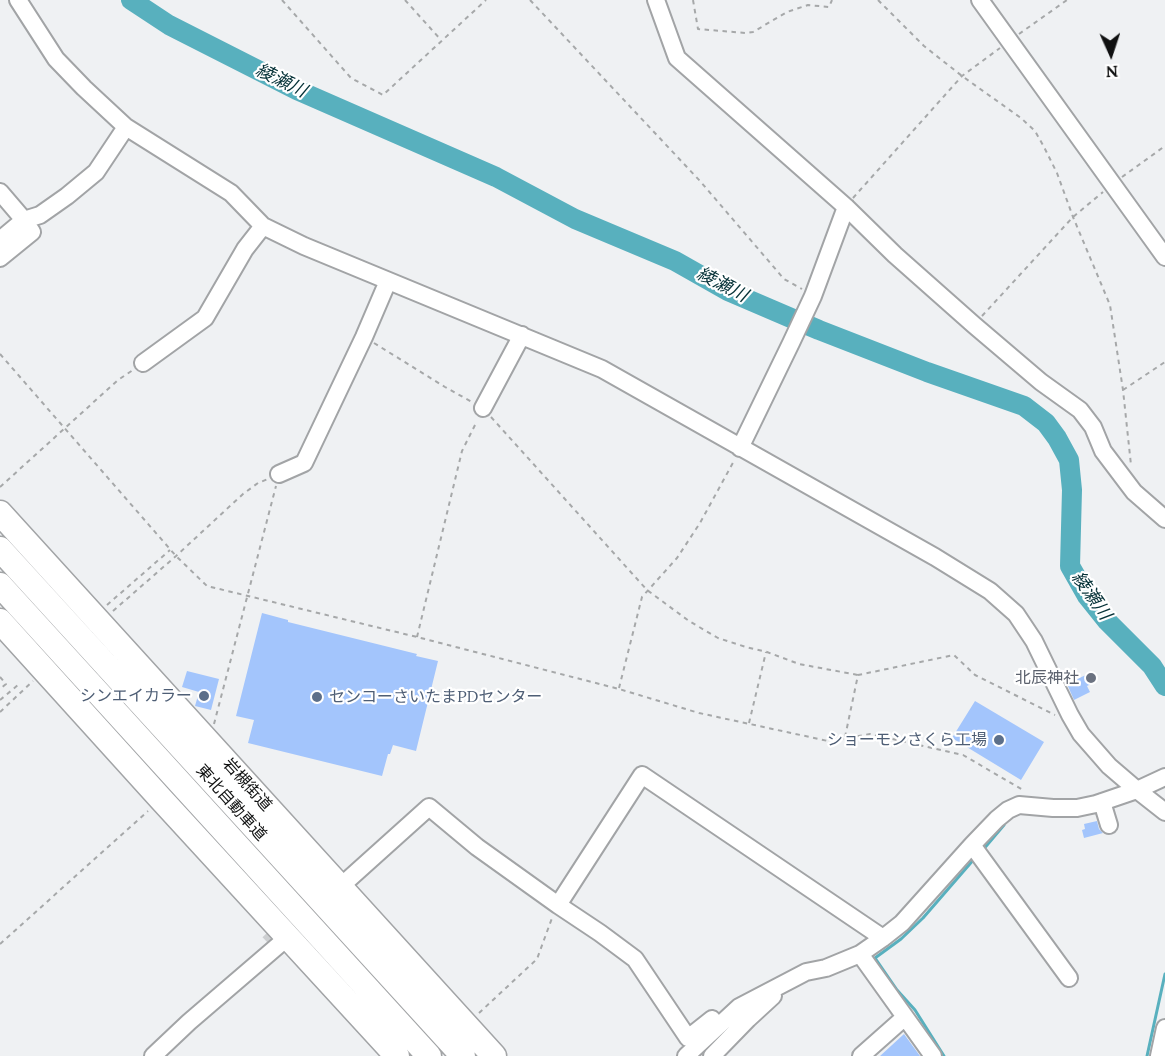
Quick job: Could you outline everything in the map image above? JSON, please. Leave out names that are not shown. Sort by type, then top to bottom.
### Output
[{"type":"highway","name":"岩槻街道","points":[[0,513],[103,614],[213,748],[494,1056]]},
{"type":"highway","name":"東北自動車道","points":[[0,549],[463,1056]]},
{"type":"highway","name":"東北自動車道","points":[[0,585],[429,1056]]},
{"type":"highway","points":[[0,621],[162,799],[278,940],[397,1056]]},
{"type":"street","points":[[18,0],[56,58],[126,127],[231,194],[263,226],[304,246],[602,369],[935,557],[990,591],[1016,614],[1034,641],[1081,734],[1109,766],[1165,812]]},
{"type":"street","points":[[656,0],[677,58],[846,207],[895,255],[974,325],[1041,382],[1080,410],[1093,427],[1103,451],[1134,492],[1165,519]]},
{"type":"street","points":[[980,0],[1165,257]]},
{"type":"street","points":[[0,240],[67,196],[96,172],[126,127]]},
{"type":"street","points":[[0,192],[32,217]]},
{"type":"street","points":[[740,448],[813,296],[846,207]]},
{"type":"street","points":[[0,258],[32,232],[32,217]]},
{"type":"street","points":[[143,363],[205,318],[245,249],[263,226]]},
{"type":"street","points":[[279,474],[304,463],[388,281]]},
{"type":"street","points":[[483,408],[522,335]]},
{"type":"street","points":[[558,905],[642,775],[883,938]]},
{"type":"street","points":[[686,1056],[739,1007],[806,972],[826,968],[860,954],[883,938],[902,923],[972,845],[1008,810],[1019,805],[1077,808],[1137,790],[1165,777]]},
{"type":"street","points":[[354,864],[423,802],[477,847],[635,959],[688,1038],[738,999],[746,1004]]},
{"type":"street","points":[[1102,802],[1109,825]]},
{"type":"street","points":[[340,887],[429,807]]},
{"type":"street","points":[[972,845],[1069,978]]},
{"type":"street","points":[[153,1056],[278,940]]},
{"type":"street","points":[[860,954],[933,1056]]},
{"type":"street","points":[[712,1056],[748,1019],[792,980]]},
{"type":"street","points":[[861,1056],[905,1017]]},
{"type":"street","points":[[1159,1056],[1165,1028]]},
{"type":"path","points":[[282,0],[351,78],[383,95],[486,0]]},
{"type":"path","points":[[405,0],[441,40]]},
{"type":"path","points":[[530,0],[700,181],[784,279],[813,296]]},
{"type":"path","points":[[693,0],[698,29],[746,33],[753,32],[787,12],[808,5],[829,7],[832,0]]},
{"type":"path","points":[[878,0],[924,46],[1021,118],[1035,131],[1057,173],[1110,305],[1123,390],[1134,492]]},
{"type":"path","points":[[846,207],[962,76],[1067,0]]},
{"type":"path","points":[[974,325],[1073,217],[1113,183],[1165,146]]},
{"type":"path","points":[[364,337],[483,408],[647,590],[689,621],[718,638],[799,664],[858,675],[954,655],[975,675],[1058,716],[1070,715]]},
{"type":"path","points":[[0,354],[176,556],[207,586],[619,689],[699,713],[828,741],[870,734],[963,755],[1023,790],[1019,805]]},
{"type":"path","points":[[1123,390],[1165,362]]},
{"type":"path","points":[[0,487],[118,380],[143,363]]},
{"type":"path","points":[[417,637],[462,451],[483,408]]},
{"type":"path","points":[[619,689],[642,597],[677,558],[700,523],[740,448]]},
{"type":"path","points":[[103,614],[176,556],[243,494],[258,483],[279,474]]},
{"type":"path","points":[[213,748],[214,725],[279,474]]},
{"type":"path","points":[[103,614],[170,549]]},
{"type":"path","points":[[749,723],[766,652]]},
{"type":"path","points":[[0,712],[45,670]]},
{"type":"path","points":[[845,738],[858,675]]},
{"type":"path","points":[[0,677],[6,684],[0,689]]},
{"type":"path","points":[[0,700],[18,685]]},
{"type":"path","points":[[0,944],[162,799]]},
{"type":"path","points":[[466,1025],[537,959],[558,905]]},
{"type":"building","points":[[262,613],[288,620],[288,622],[438,661],[416,751],[393,745],[382,776],[248,743],[254,720],[236,716]]},
{"type":"building","points":[[187,671],[219,679],[211,710],[195,706],[199,692],[182,687]]},
{"type":"building","points":[[1092,672],[1097,681],[1087,686],[1090,692],[1074,700],[1067,684]]},
{"type":"building","points":[[975,701],[1044,742],[1021,780],[952,738]]},
{"type":"building","points":[[1097,821],[1103,833],[1084,838],[1082,830],[1085,829],[1084,824]]},
{"type":"building","points":[[904,1034],[920,1056],[880,1056]]},
{"type":"waterway","name":"綾瀬川","points":[[131,0],[169,25],[297,90],[496,177],[575,219],[675,261],[728,291],[819,330],[927,372],[1024,406],[1046,423],[1069,460],[1072,490],[1070,566],[1087,596],[1107,621],[1152,666],[1165,686]]},
{"type":"waterway","points":[[982,851],[1004,825]]},
{"type":"waterway","points":[[944,1056],[915,1010],[897,990],[875,958],[901,939],[923,918],[975,858]]},
{"type":"waterway","points":[[1147,1056],[1165,974]]},
{"type":"tunnel","points":[[268,943],[289,923]]},
{"type":"place","name":"北辰神社","points":[[1091,678]]},
{"type":"place","name":"シンエイカラー","points":[[204,696]]},
{"type":"place","name":"センコーさいたまPDセンター","points":[[317,697]]},
{"type":"place","name":"ショーモンさくら工場","points":[[999,740]]}]
